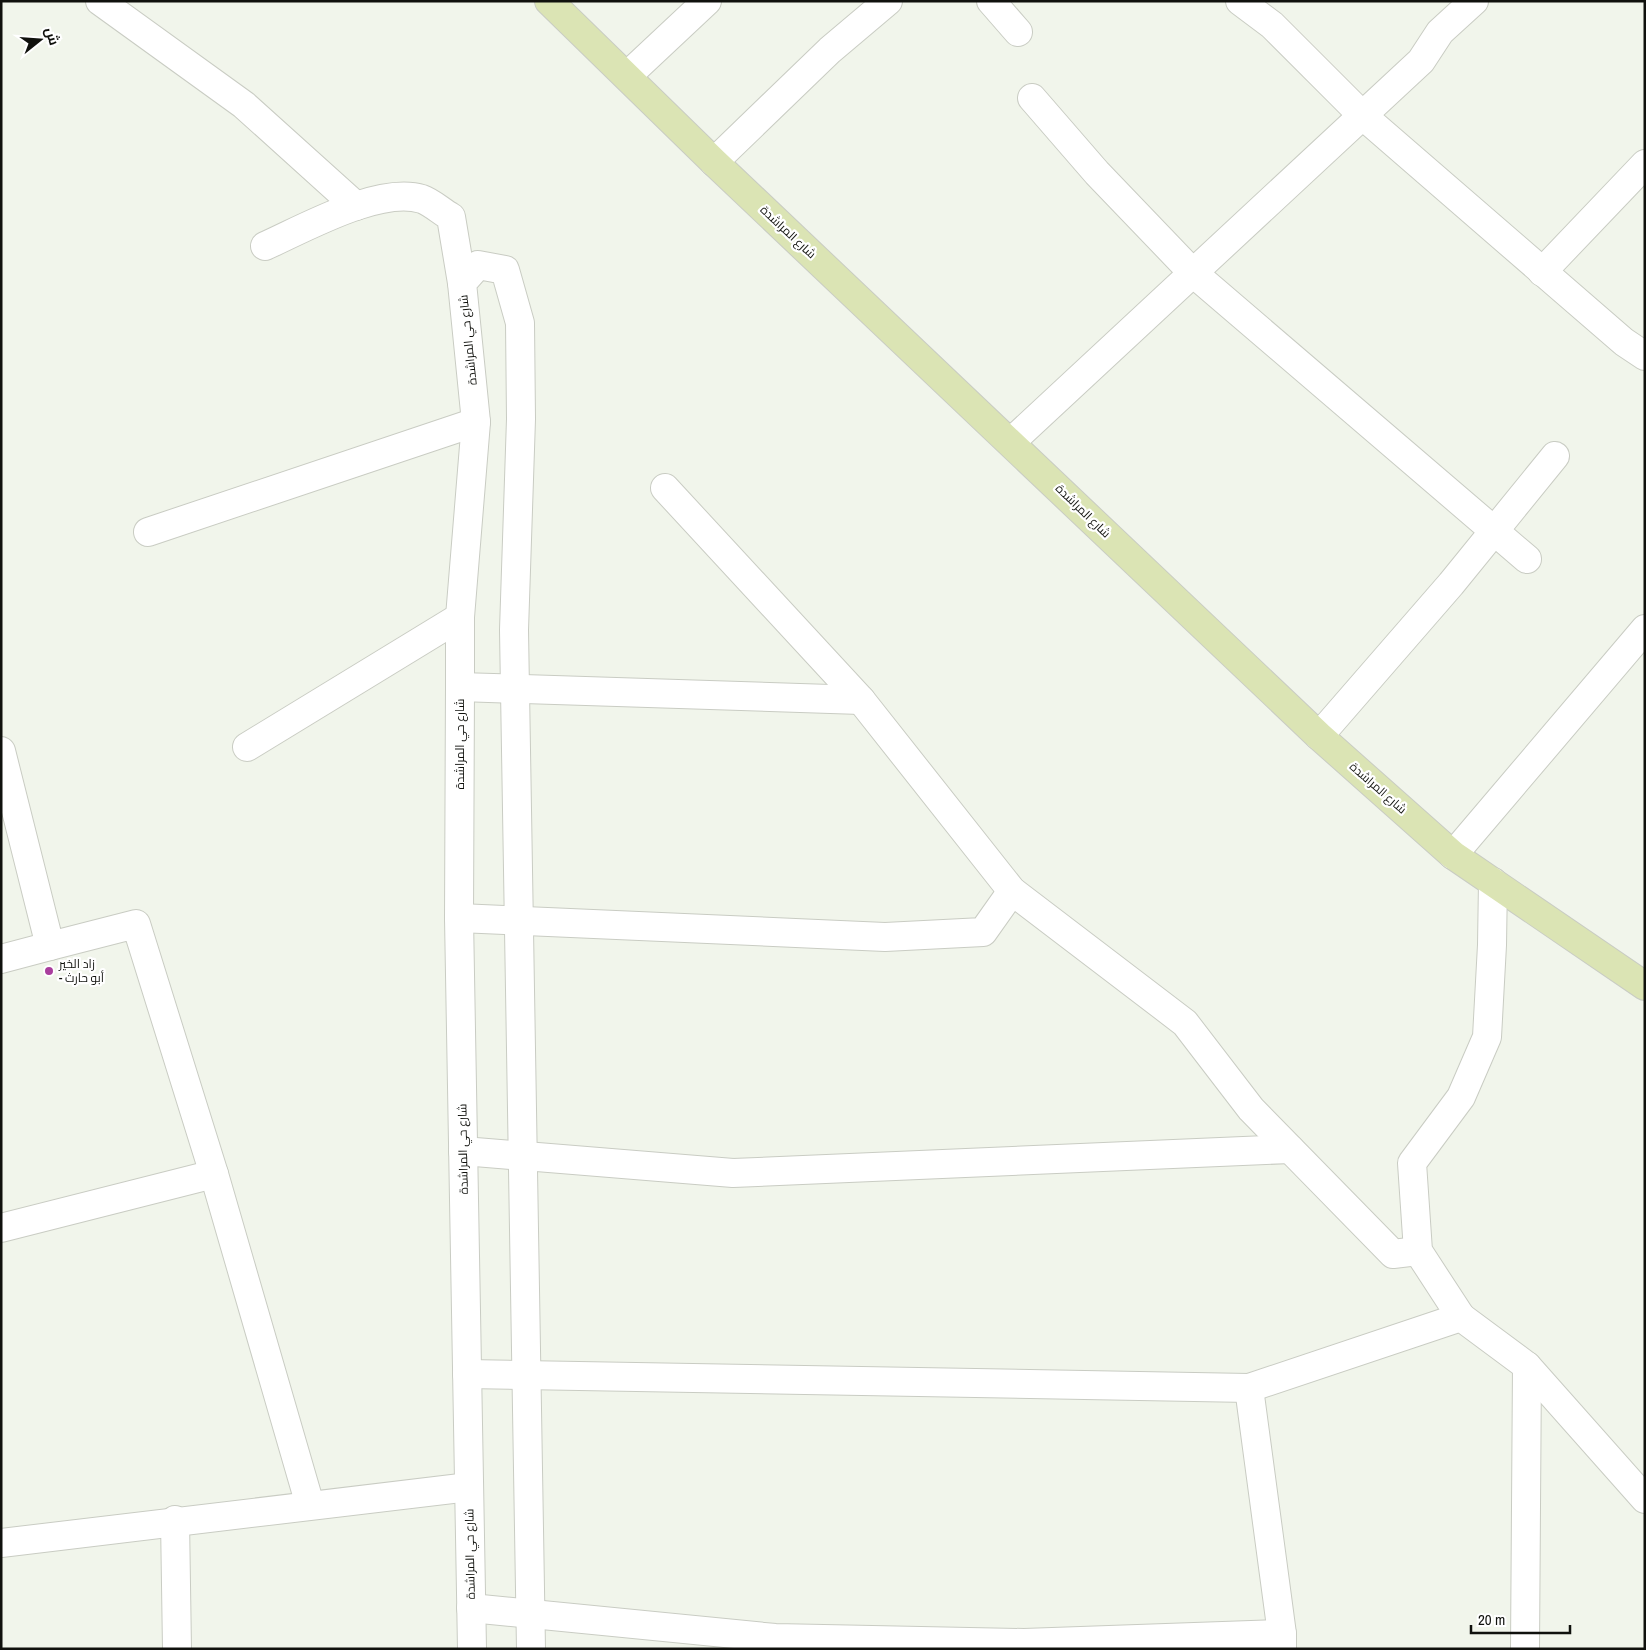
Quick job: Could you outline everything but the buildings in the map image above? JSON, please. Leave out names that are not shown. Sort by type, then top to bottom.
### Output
[{"type":"street","points":[[100,1],[244,105],[356,206]]},
{"type":"street","name":"شارع المراشدة","points":[[549,1],[714,162],[1319,736],[1453,855],[1645,986]]},
{"type":"street","points":[[627,76],[707,1]]},
{"type":"street","points":[[714,162],[830,50],[888,1]]},
{"type":"street","points":[[991,1],[1018,32]]},
{"type":"street","points":[[1240,1],[1272,25],[1362,115],[1624,342],[1645,356]]},
{"type":"street","points":[[1011,442],[1421,61],[1440,32],[1474,1]]},
{"type":"street","points":[[1032,98],[1097,173],[1192,272],[1528,559]]},
{"type":"street","points":[[1542,272],[1645,164]]},
{"type":"street","points":[[265,246],[356,206],[387,197],[422,199],[451,217],[462,283]]},
{"type":"street","name":"شارع حي المراشدة","points":[[472,1649],[459,918],[460,617],[476,422],[462,283],[478,265],[505,270],[520,323],[521,419],[514,630],[531,1649]]},
{"type":"street","points":[[148,532],[476,422]]},
{"type":"street","points":[[1319,736],[1451,584],[1555,456]]},
{"type":"street","points":[[665,488],[861,700],[1012,891],[1184,1024],[1251,1109],[1393,1254],[1418,1251]]},
{"type":"street","points":[[247,747],[460,617]]},
{"type":"street","points":[[1453,855],[1645,629]]},
{"type":"street","points":[[460,687],[861,700]]},
{"type":"street","points":[[1,751],[50,946]]},
{"type":"street","points":[[1493,882],[1487,1037],[1461,1097],[1412,1163],[1418,1251],[1461,1317],[1527,1366],[1645,1499]]},
{"type":"street","points":[[459,918],[885,937],[984,932],[1012,891]]},
{"type":"street","points":[[1,960],[136,924],[214,1174],[310,1505]]},
{"type":"street","points":[[463,1151],[733,1173],[1290,1149]]},
{"type":"street","points":[[1,1228],[214,1174]]},
{"type":"street","points":[[467,1374],[1250,1388],[1461,1317]]},
{"type":"street","points":[[1525,1649],[1527,1366]]},
{"type":"street","points":[[471,1608],[530,1613],[776,1643],[1024,1646],[1282,1641],[1250,1388]]},
{"type":"street","points":[[1,1542],[175,1520],[469,1487]]},
{"type":"street","points":[[175,1520],[177,1649]]},
{"type":"place","name":"زاد الخير - أبو حارث","points":[[49,971]]}]
